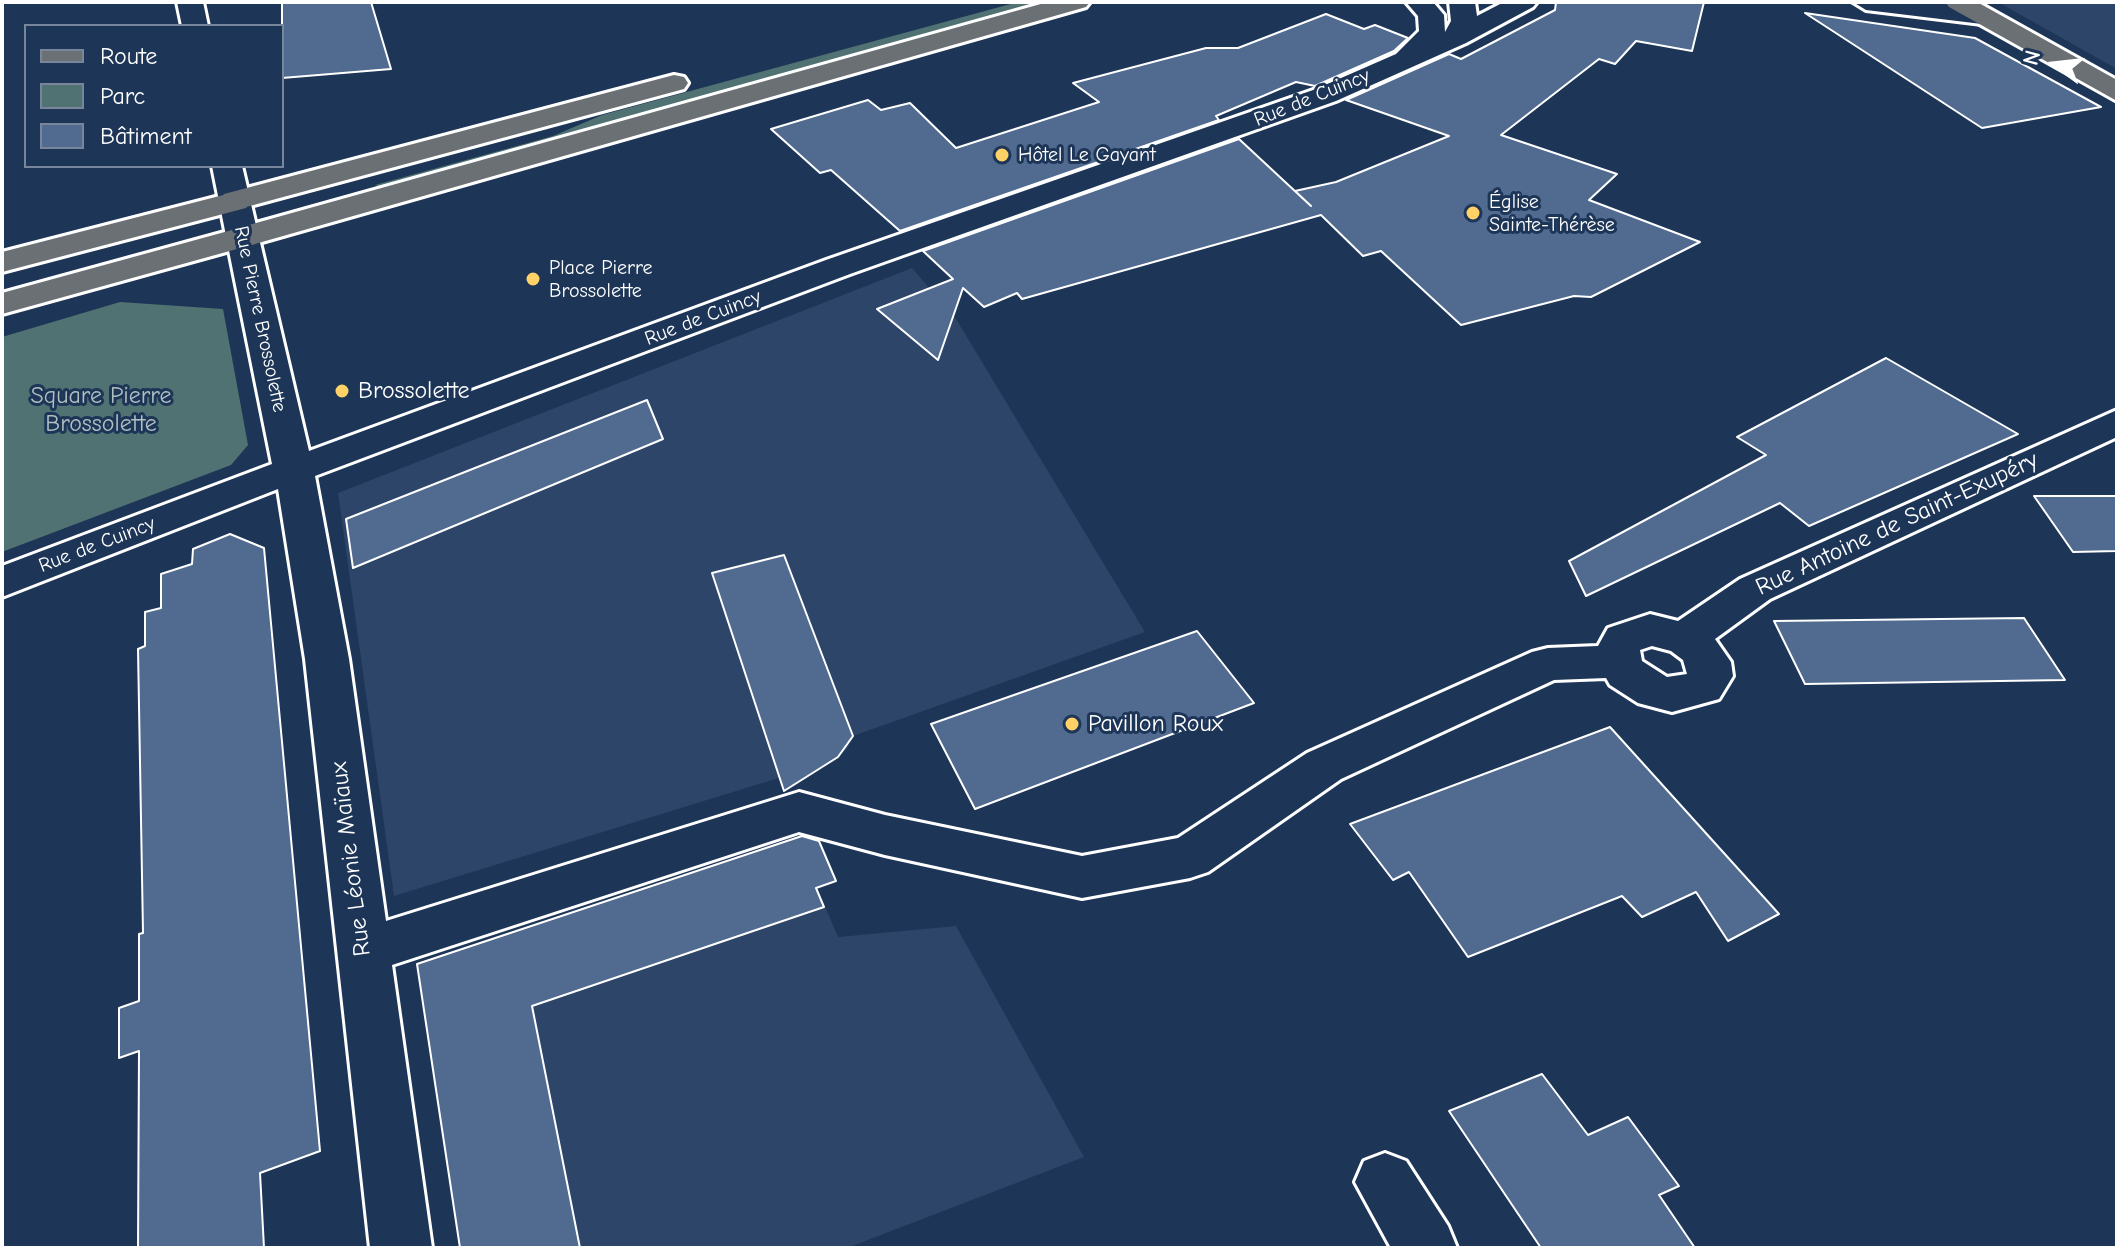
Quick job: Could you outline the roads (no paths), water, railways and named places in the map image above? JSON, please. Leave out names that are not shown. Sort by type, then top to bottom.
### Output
[{"type":"main road","points":[[2,304],[1077,2]]},
{"type":"main road","points":[[1970,9],[2117,92]]},
{"type":"main road","points":[[2,262],[701,76]]},
{"type":"street","points":[[190,2],[195,24]]},
{"type":"street","name":"Rue de Cuincy","points":[[1406,59],[1432,33],[1431,15],[1419,2]]},
{"type":"street","points":[[1456,37],[1463,27],[1463,4],[1516,2]]},
{"type":"street","name":"Rue de Cuincy","points":[[2,582],[838,267],[1326,95],[1456,37],[1524,2]]},
{"type":"street","points":[[1866,2],[1970,9]]},
{"type":"street","name":"Rue Pierre Brossolette","points":[[227,168],[293,471]]},
{"type":"street","name":"Rue Antoine de Saint-Exupéry","points":[[362,952],[799,812],[885,835],[1082,877],[1190,857],[1324,766],[1548,664],[1619,661],[1618,649],[1624,639],[1635,632],[1650,630],[1685,638],[1755,589],[2117,422]]},
{"type":"street","name":"Rue Léonie Maïaux","points":[[293,471],[327,659],[401,1248]]},
{"type":"street","points":[[1385,1182],[1426,1248]]},
{"type":"place","name":"Hôtel Le Gayant","points":[[1002,155]]},
{"type":"place","name":"Église Sainte-Thérèse","points":[[1473,213]]},
{"type":"place","name":"Place Pierre Brossolette","points":[[533,279]]},
{"type":"place","name":"Brossolette","points":[[342,391]]},
{"type":"place","name":"Pavillon Roux","points":[[1072,724]]},
{"type":"park label","name":"Square Pierre Brossolette","points":[[101,410]]}]
